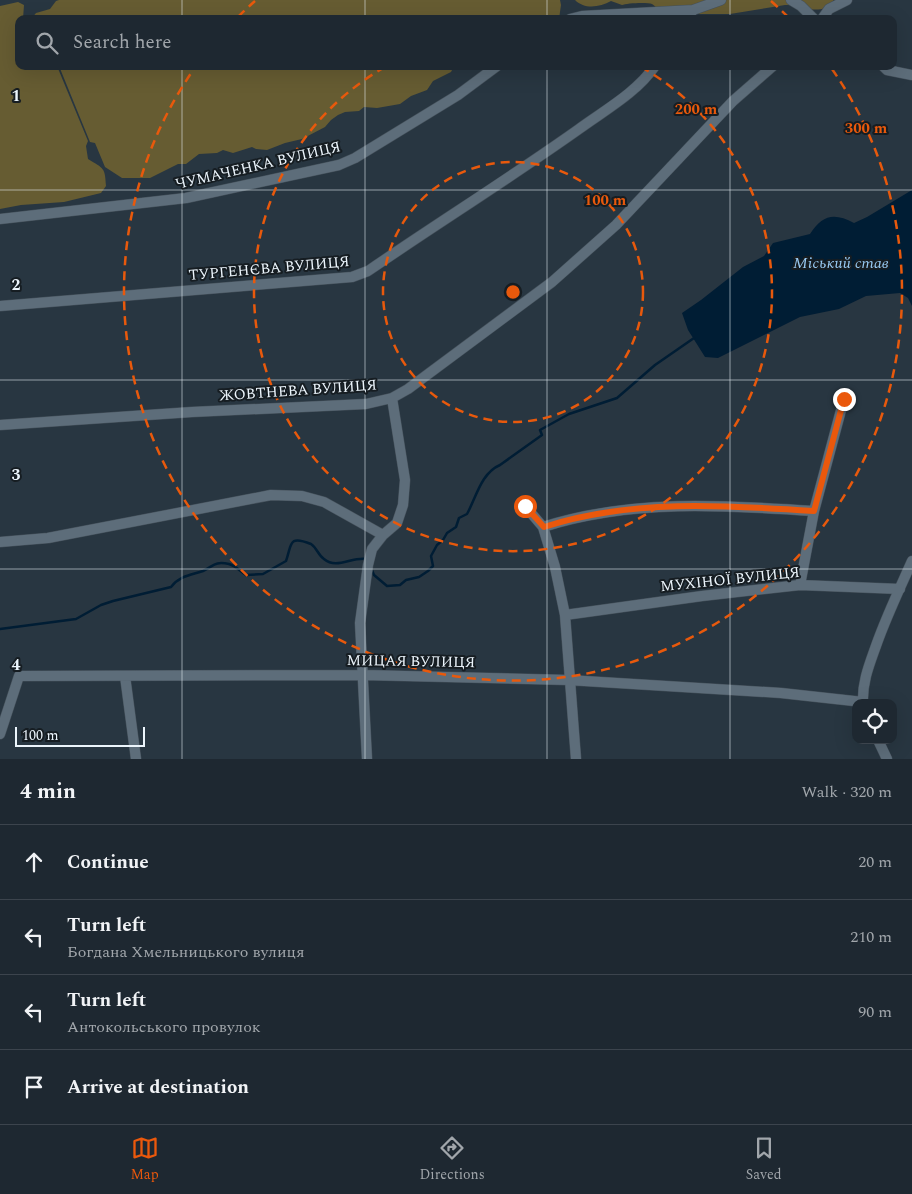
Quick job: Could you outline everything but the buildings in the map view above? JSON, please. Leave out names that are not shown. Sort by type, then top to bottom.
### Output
[{"type":"street","points":[[690,15],[721,0]]},
{"type":"street","points":[[791,0],[802,6],[810,15]]},
{"type":"street","points":[[825,15],[830,9],[847,0]]},
{"type":"street","name":"ЧУМАЧЕНКА ВУЛИЦЯ","points":[[0,219],[186,198],[339,165],[355,158],[458,95],[492,70]]},
{"type":"street","name":"ТУРГЕНЄВА ВУЛИЦЯ","points":[[0,306],[352,277],[368,271],[565,139],[632,91],[652,70]]},
{"type":"street","name":"ЖОВТНЕВА ВУЛИЦЯ","points":[[0,425],[192,412],[366,404],[392,398],[428,376],[552,282],[616,225],[733,101],[768,70]]},
{"type":"street","points":[[893,70],[912,75]]},
{"type":"street","points":[[367,759],[360,622],[372,549],[397,523],[403,505],[405,480],[392,398]]},
{"type":"street","points":[[800,585],[814,511],[844,399]]},
{"type":"street","points":[[0,542],[48,538],[271,495],[302,496],[324,502],[383,536]]},
{"type":"street","points":[[525,506],[544,527],[565,615],[568,680],[576,759]]},
{"type":"street","points":[[544,527],[580,516],[624,510],[733,506],[814,511]]},
{"type":"street","points":[[863,699],[867,669],[891,606],[912,561]]},
{"type":"street","name":"МУХІНОЇ ВУЛИЦЯ","points":[[565,615],[800,585],[900,588]]},
{"type":"street","name":"МИЦАЯ ВУЛИЦЯ","points":[[0,734],[19,676],[363,674],[568,680],[781,693],[852,701]]},
{"type":"street","points":[[125,676],[136,759]]},
{"type":"street","points":[[880,744],[887,759]]},
{"type":"shaded area","points":[[560,0],[561,5],[560,15],[34,15],[50,9],[56,1]]},
{"type":"shaded area","points":[[575,0],[834,0],[826,7],[820,9],[785,5],[730,14],[661,14],[650,3],[622,5],[611,1],[602,5],[588,6]]},
{"type":"shaded area","points":[[18,2],[24,5],[23,15],[15,15],[15,70],[59,70],[88,141],[86,146],[88,159],[103,169],[106,186],[101,193],[64,202],[21,205],[0,209],[0,6]]},
{"type":"shaded area","points":[[61,70],[452,70],[433,81],[427,90],[411,96],[400,104],[377,108],[364,107],[359,111],[345,112],[331,120],[325,127],[302,139],[267,150],[252,147],[233,153],[223,150],[217,153],[199,154],[186,164],[178,164],[150,178],[122,178],[105,167],[95,143],[90,142]]},
{"type":"water","name":"Міський став","points":[[912,190],[912,306],[908,298],[900,293],[866,296],[839,309],[800,317],[718,358],[705,357],[688,330],[682,313],[743,267],[764,256],[773,243],[810,234],[819,223],[829,217],[840,217],[854,223]]},
{"type":"waterway","points":[[371,568],[374,575],[387,586],[400,585],[406,580],[419,577],[428,571],[433,566],[431,556],[437,545],[447,533],[456,527],[459,518],[467,514],[480,486],[493,469],[542,435],[540,430],[569,414],[617,398],[655,365],[694,338]]},
{"type":"waterway","points":[[0,629],[76,619],[101,605],[171,587],[181,578],[203,571],[214,564],[224,563],[231,565],[246,575],[263,574],[286,561],[290,546],[298,540],[311,544],[329,562],[339,563],[356,559],[367,559]]},
{"type":"route","points":[[525,506],[544,527],[572,518],[624,510],[733,506],[814,511],[844,399]]}]
